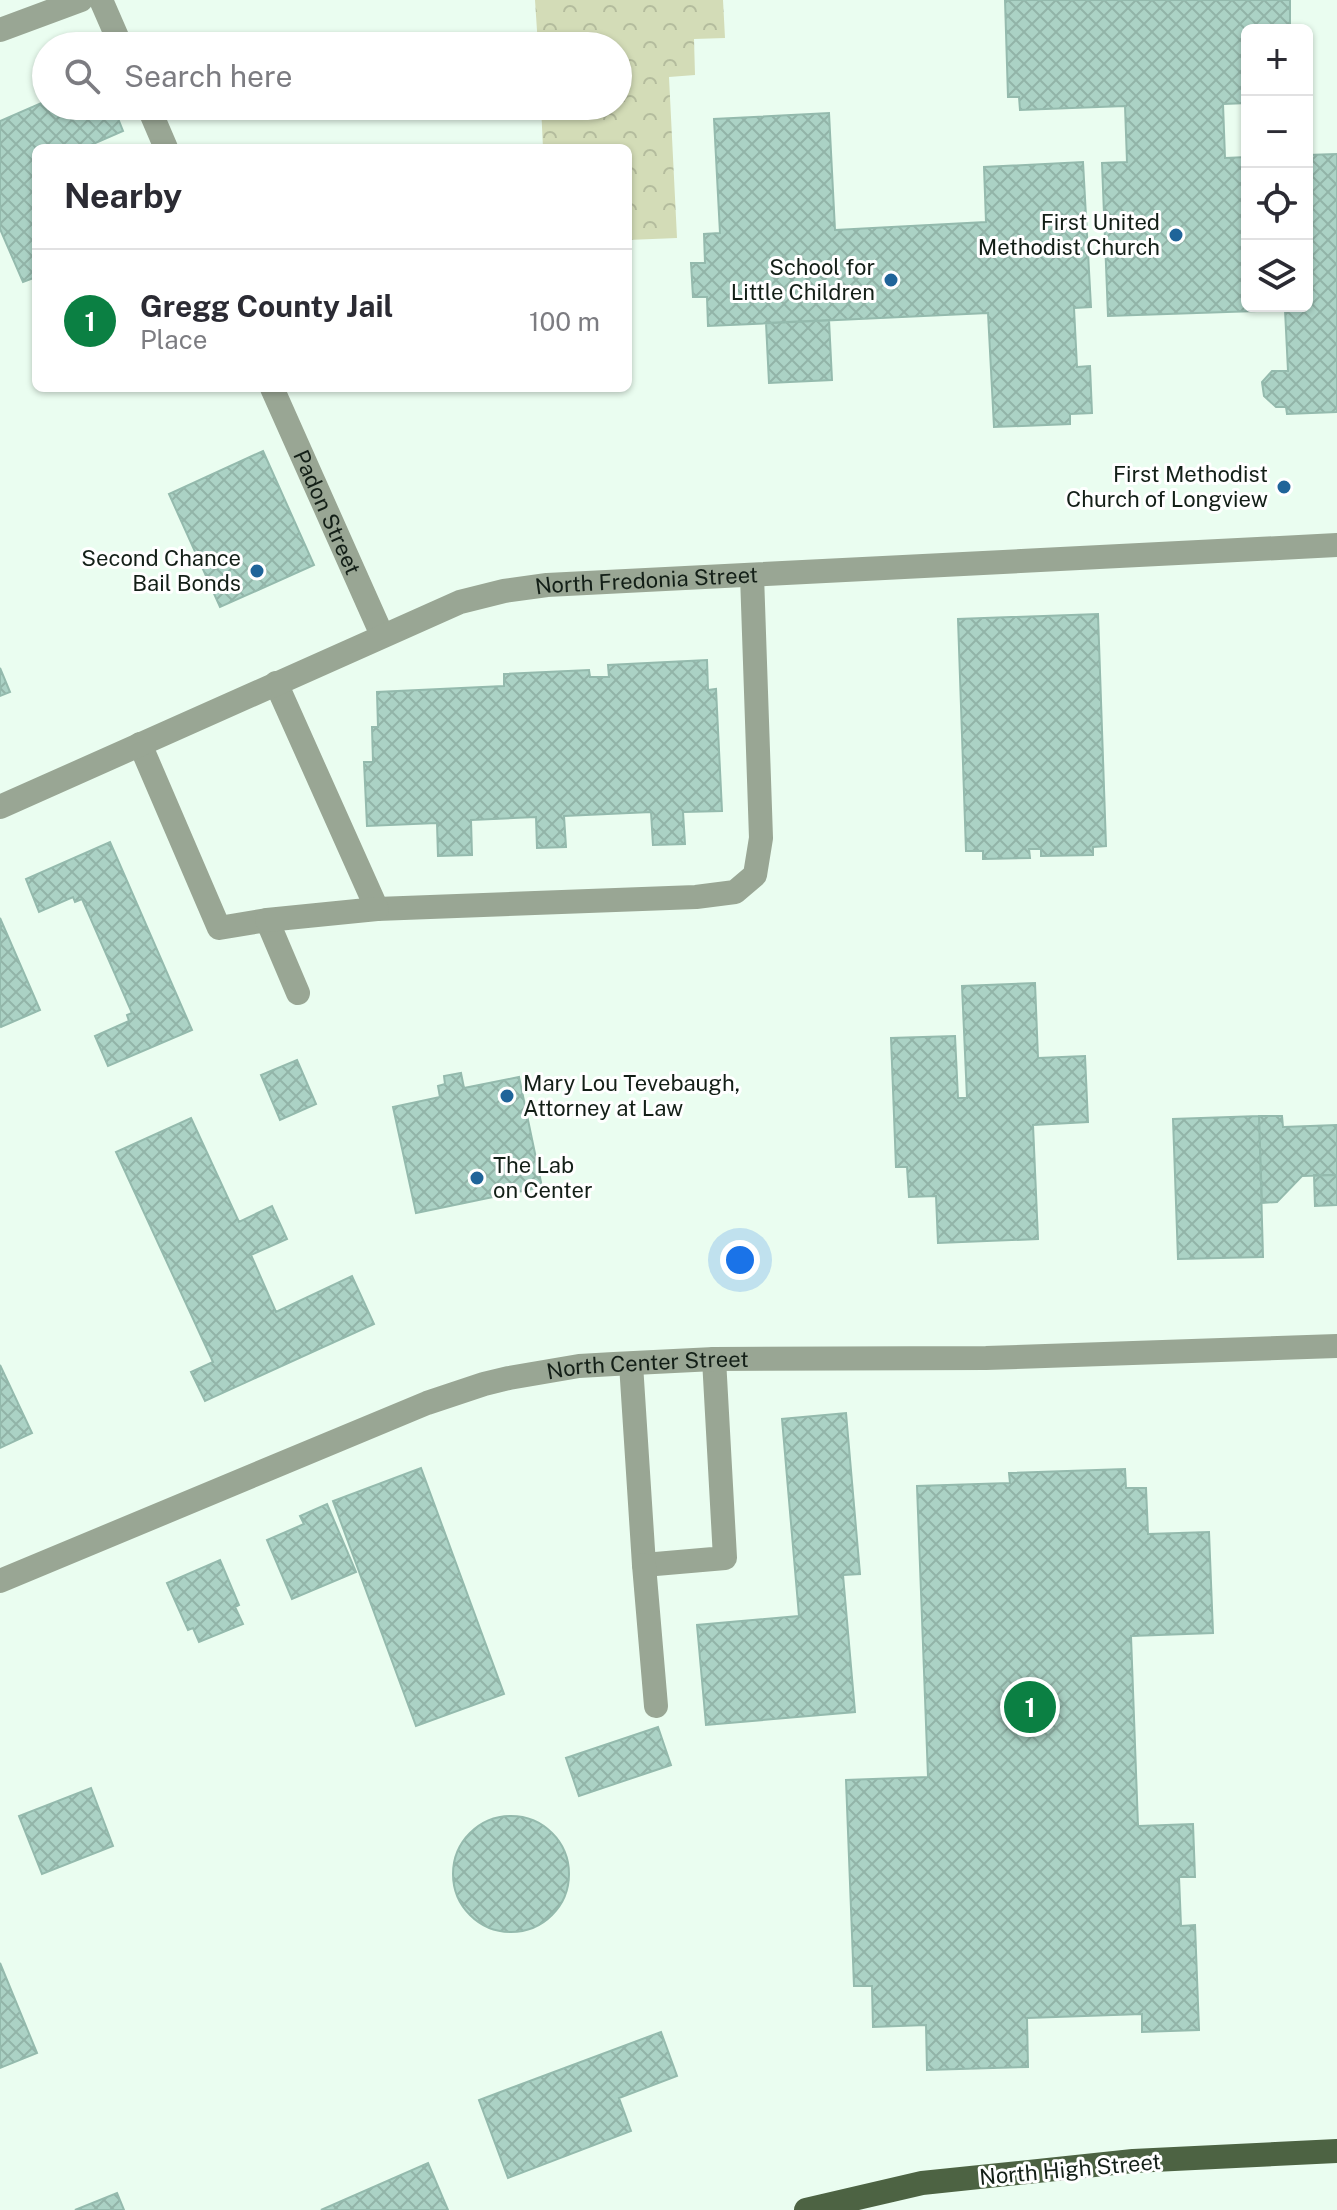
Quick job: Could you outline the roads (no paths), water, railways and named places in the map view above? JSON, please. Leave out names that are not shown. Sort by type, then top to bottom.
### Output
[{"type":"main road","name":"North High Street","points":[[806,2210],[922,2183],[1133,2161],[1337,2151]]},
{"type":"street","points":[[0,30],[81,0]]},
{"type":"street","points":[[101,0],[115,32]]},
{"type":"street","points":[[154,120],[164,144]]},
{"type":"street","name":"Padon Street","points":[[274,392],[382,635]]},
{"type":"street","name":"North Fredonia Street","points":[[0,807],[382,635],[460,602],[504,591],[547,585],[1337,545]]},
{"type":"street","points":[[140,744],[219,928],[377,909],[696,897],[735,892],[755,875],[761,838],[752,575]]},
{"type":"street","points":[[276,683],[377,909]]},
{"type":"street","points":[[267,920],[298,993]]},
{"type":"street","name":"North Center Street","points":[[0,1581],[427,1403],[484,1384],[541,1372],[579,1366],[714,1359],[986,1358],[1337,1346]]},
{"type":"street","points":[[644,1565],[725,1558],[714,1359]]},
{"type":"street","points":[[631,1364],[656,1706]]},
{"type":"place","name":"First United Methodist Church","points":[[1176,235]]},
{"type":"place","name":"School for Little Children","points":[[891,280]]},
{"type":"place","name":"First Methodist Church of Longview","points":[[1284,487]]},
{"type":"place","name":"Second Chance Bail Bonds","points":[[257,571]]},
{"type":"place","name":"Mary Lou Tevebaugh, Attorney at Law","points":[[507,1096]]},
{"type":"place","name":"The Lab on Center","points":[[477,1178]]},
{"type":"place","name":"Gregg County Jail","points":[[1030,1707]]}]
